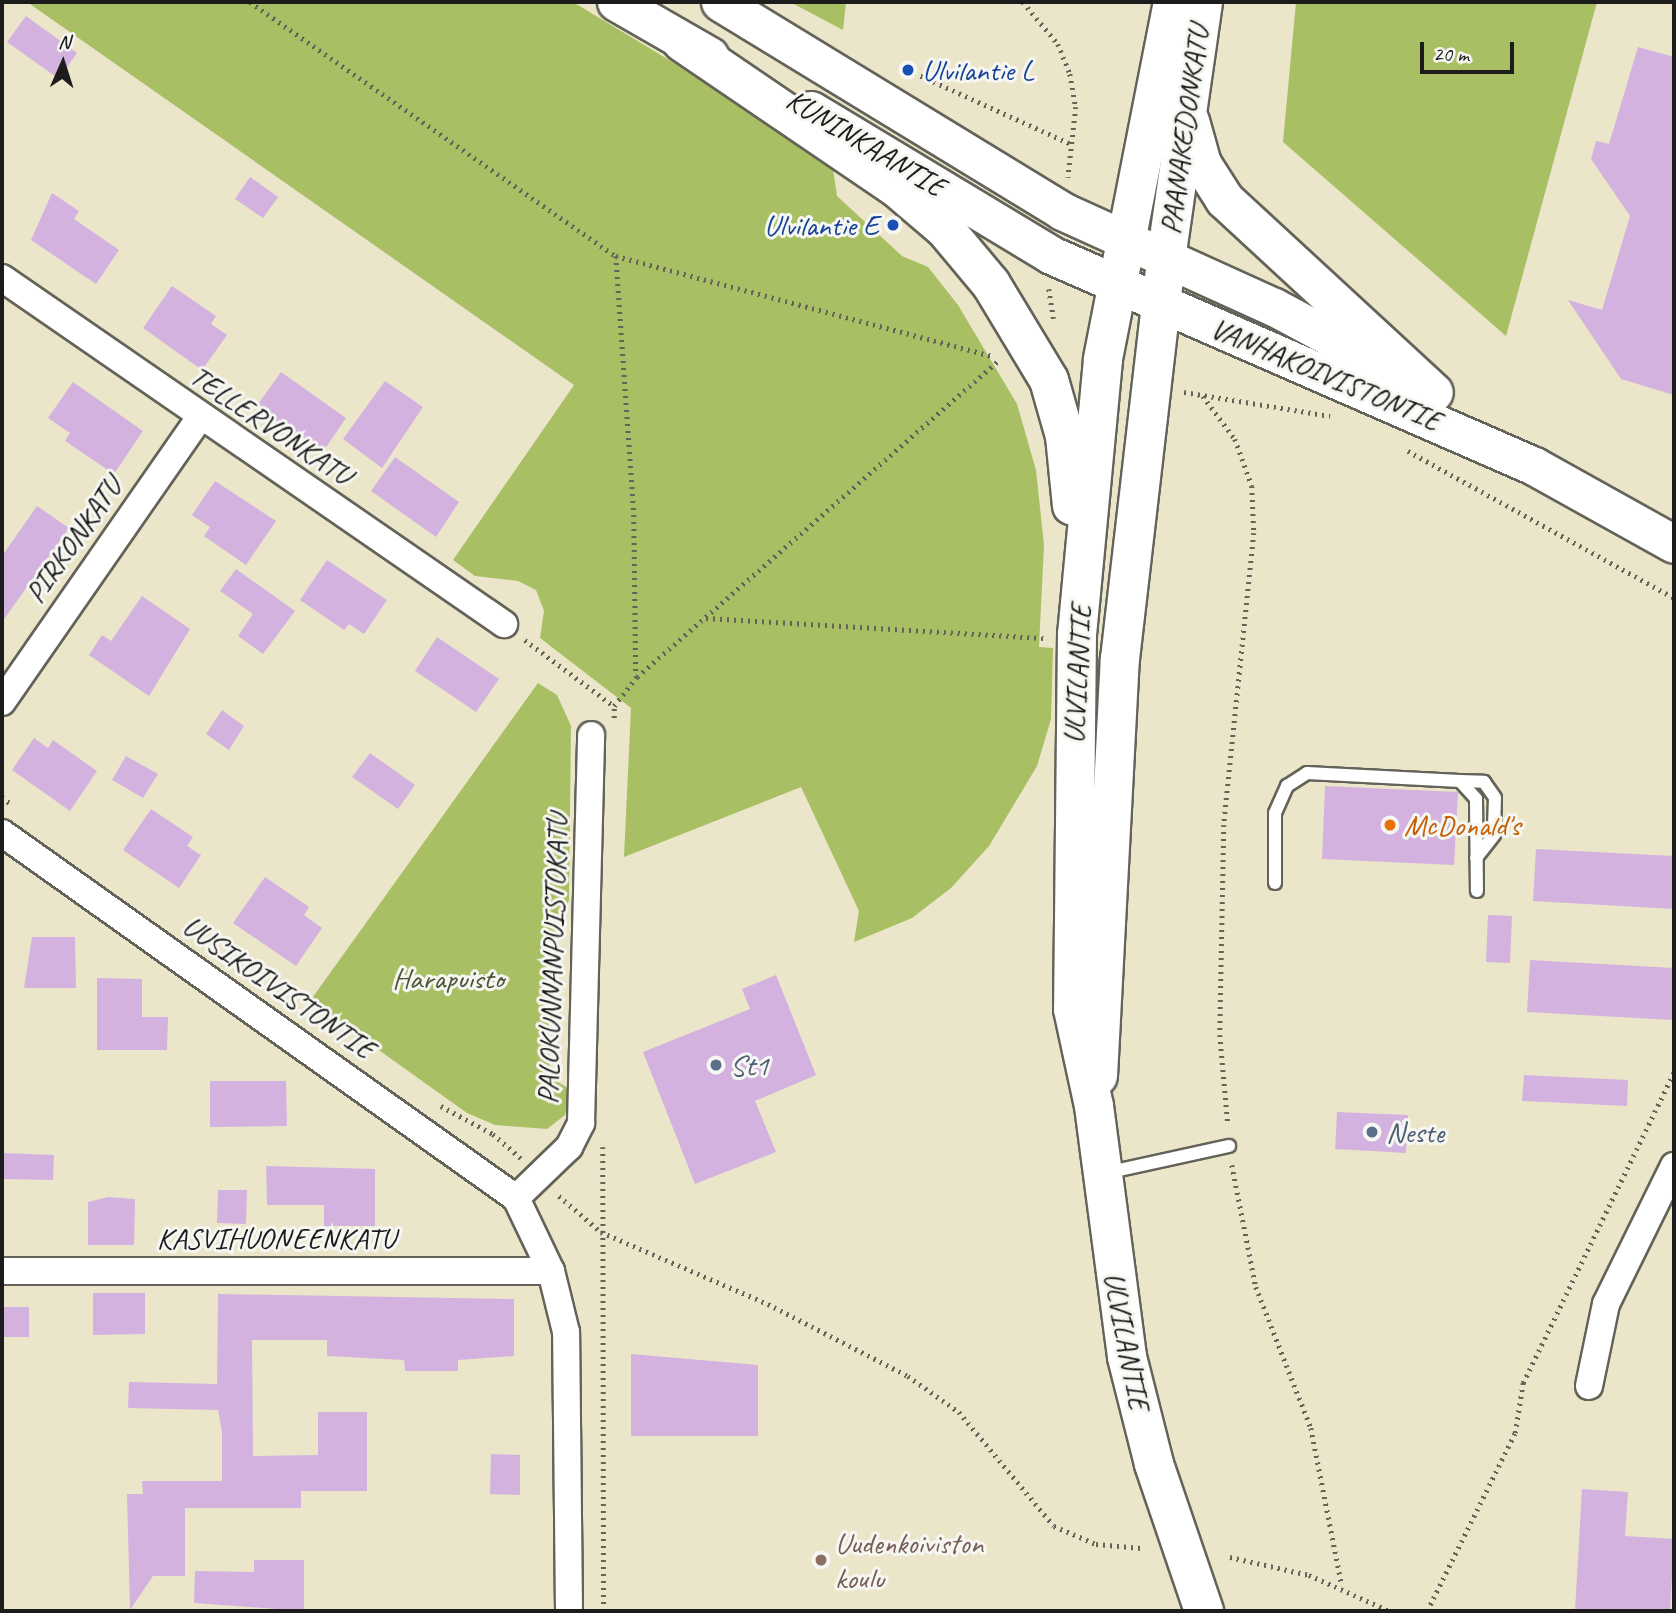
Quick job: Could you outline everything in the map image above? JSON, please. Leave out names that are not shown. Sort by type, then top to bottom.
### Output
[{"type":"main road","name":"KUNINKAANTIE","points":[[616,2],[682,42],[763,81],[1051,255],[1116,287]]},
{"type":"main road","name":"KUNINKAANTIE","points":[[720,2],[1062,211],[1166,259]]},
{"type":"main road","name":"PAANAKEDONKATU","points":[[1125,242],[1172,2]]},
{"type":"main road","name":"PAANAKEDONKATU","points":[[1166,259],[1203,2]]},
{"type":"main road","points":[[682,42],[898,189],[945,229],[992,284],[1049,380],[1065,436],[1061,629]]},
{"type":"main road","points":[[1188,113],[1202,164],[1225,200],[1434,393]]},
{"type":"main road","name":"ULVILANTIE","points":[[1125,242],[1103,360],[1061,629],[1073,1009],[1094,1106],[1127,1357],[1154,1464],[1205,1611]]},
{"type":"main road","name":"ULVILANTIE","points":[[1094,1106],[1106,1012],[1121,659],[1166,259]]},
{"type":"main road","name":"VANHAKOIVISTONTIE","points":[[1166,259],[1274,307],[1434,393],[1534,466]]},
{"type":"main road","name":"VANHAKOIVISTONTIE","points":[[1116,287],[1315,365],[1534,466],[1674,544]]},
{"type":"main road","name":"ULVILANTIE","points":[[1191,1568],[1212,1611]]},
{"type":"street","name":"TELLERVONKATU","points":[[2,278],[504,625]]},
{"type":"street","name":"PIRKONKATU","points":[[2,702],[200,417]]},
{"type":"street","name":"PALOKUNNANPUISTOKATU","points":[[516,1198],[562,1155],[581,1124],[602,734]]},
{"type":"street","name":"UUSIKOIVISTONTIE","points":[[2,833],[516,1198]]},
{"type":"street","points":[[1589,1386],[1606,1304],[1674,1166]]},
{"type":"street","points":[[516,1198],[551,1271],[566,1332],[569,1611]]},
{"type":"street","name":"KASVIHUONEENKATU","points":[[2,1271],[551,1271]]},
{"type":"lane","points":[[1275,883],[1275,813],[1287,786],[1307,773],[1484,782],[1495,798],[1494,835],[1476,858]]},
{"type":"lane","points":[[1460,781],[1476,799],[1477,891]]},
{"type":"lane","points":[[1101,1174],[1229,1146]]},
{"type":"path","points":[[250,2],[616,256],[1001,358]]},
{"type":"path","points":[[908,70],[1073,145]]},
{"type":"path","points":[[616,256],[634,515],[636,677]]},
{"type":"path","points":[[994,346],[1007,369]]},
{"type":"path","points":[[602,734],[614,706],[636,677],[1001,358]]},
{"type":"path","points":[[1150,384],[1203,396],[1262,401],[1343,422]]},
{"type":"path","points":[[1203,396],[1235,439],[1252,486],[1254,521],[1224,825],[1220,1035],[1229,1146],[1255,1287],[1311,1428],[1342,1587]]},
{"type":"path","points":[[1398,446],[1674,598]]},
{"type":"path","points":[[705,618],[1044,638],[1061,629]]},
{"type":"path","points":[[504,625],[614,706]]},
{"type":"path","points":[[1427,1611],[1516,1433],[1523,1383],[1674,1072]]},
{"type":"path","points":[[603,1138],[604,1611]]},
{"type":"path","points":[[1230,1557],[1342,1587],[1391,1611]]},
{"type":"green space","points":[[27,2],[573,2],[790,133],[833,169],[837,196],[902,256],[928,267],[958,305],[1017,404],[1036,470],[1044,545],[1039,647],[1053,648],[1051,719],[1037,766],[989,846],[951,888],[912,918],[854,942],[859,911],[801,787],[624,857],[631,708],[540,638],[544,611],[536,590],[518,581],[475,576],[453,560],[574,385]]},
{"type":"green space","points":[[790,2],[846,2],[843,30]]},
{"type":"green space","points":[[1296,2],[1597,2],[1506,336],[1283,142]]},
{"type":"green space","name":"Harapuisto","points":[[538,683],[557,695],[571,726],[569,900],[547,960],[550,1077],[571,1090],[565,1115],[547,1129],[495,1125],[467,1113],[310,1001]]},
{"type":"building","points":[[26,16],[77,53],[59,79],[7,42]]},
{"type":"building","points":[[1638,47],[1674,57],[1674,395],[1621,379],[1568,300],[1602,310],[1630,216],[1591,159],[1596,141],[1609,144]]},
{"type":"building","points":[[250,177],[278,197],[263,218],[235,199]]},
{"type":"building","points":[[52,193],[79,211],[74,219],[119,250],[96,284],[31,240]]},
{"type":"building","points":[[172,286],[216,316],[211,324],[227,335],[202,370],[143,328]]},
{"type":"building","points":[[281,372],[346,418],[322,453],[256,407]]},
{"type":"building","points":[[385,381],[423,407],[382,468],[343,439]]},
{"type":"building","points":[[73,382],[143,431],[114,474],[65,441],[70,433],[48,418]]},
{"type":"building","points":[[395,457],[459,502],[436,537],[371,491]]},
{"type":"building","points":[[215,481],[276,521],[246,565],[204,536],[210,527],[192,515]]},
{"type":"building","points":[[37,506],[69,528],[2,622],[2,556]]},
{"type":"building","points":[[327,560],[387,600],[364,634],[349,624],[344,630],[300,600]]},
{"type":"building","points":[[236,569],[295,611],[263,654],[238,636],[253,614],[220,591]]},
{"type":"building","points":[[142,596],[190,629],[149,696],[89,655],[102,635],[111,641]]},
{"type":"building","points":[[437,637],[499,679],[476,712],[415,671]]},
{"type":"building","points":[[222,710],[244,726],[229,750],[206,734]]},
{"type":"building","points":[[34,738],[48,748],[53,740],[97,771],[70,811],[12,770]]},
{"type":"building","points":[[370,753],[415,785],[398,809],[352,777]]},
{"type":"building","points":[[126,756],[158,774],[143,798],[112,780]]},
{"type":"building","name":"McDonald's","points":[[1325,786],[1458,792],[1454,865],[1322,859]]},
{"type":"building","points":[[151,809],[193,837],[187,846],[201,855],[179,888],[123,850]]},
{"type":"building","points":[[1536,849],[1674,856],[1674,909],[1533,901]]},
{"type":"building","points":[[265,877],[309,907],[304,915],[322,928],[296,966],[233,923]]},
{"type":"building","points":[[1488,915],[1512,916],[1510,963],[1486,962]]},
{"type":"building","points":[[32,937],[75,937],[76,988],[24,988]]},
{"type":"building","points":[[1530,960],[1674,968],[1673,1020],[1527,1012]]},
{"type":"building","points":[[776,975],[816,1075],[755,1101],[776,1152],[695,1184],[643,1052],[750,1009],[742,989]]},
{"type":"building","points":[[97,978],[142,979],[142,1017],[168,1017],[167,1050],[97,1050]]},
{"type":"building","points":[[1524,1075],[1628,1080],[1627,1106],[1522,1101]]},
{"type":"building","points":[[210,1081],[286,1081],[287,1126],[210,1127]]},
{"type":"building","name":"Neste","points":[[1337,1112],[1408,1115],[1406,1153],[1335,1149]]},
{"type":"building","points":[[2,1153],[54,1155],[53,1180],[2,1179]]},
{"type":"building","points":[[266,1166],[375,1169],[375,1226],[324,1226],[324,1205],[267,1205]]},
{"type":"building","points":[[218,1190],[247,1190],[246,1224],[217,1223]]},
{"type":"building","points":[[108,1197],[135,1199],[134,1245],[88,1245],[88,1202]]},
{"type":"building","points":[[93,1293],[145,1293],[145,1334],[93,1335]]},
{"type":"building","points":[[218,1294],[514,1299],[514,1356],[458,1360],[458,1371],[405,1371],[404,1360],[327,1356],[327,1340],[252,1340],[253,1456],[318,1455],[318,1412],[367,1412],[367,1491],[301,1491],[301,1508],[185,1508],[185,1576],[153,1576],[130,1610],[127,1494],[143,1494],[142,1481],[222,1481],[222,1431],[218,1410],[128,1408],[129,1382],[217,1384]]},
{"type":"building","points":[[2,1307],[29,1307],[29,1337],[2,1337]]},
{"type":"building","points":[[631,1354],[758,1365],[758,1436],[631,1436]]},
{"type":"building","points":[[491,1454],[520,1455],[520,1495],[490,1494]]},
{"type":"building","points":[[1582,1489],[1628,1492],[1625,1536],[1674,1539],[1670,1611],[1575,1611]]},
{"type":"building","points":[[254,1560],[304,1560],[304,1611],[194,1603],[195,1571],[254,1572]]},
{"type":"place","name":"Ulvilantie L","points":[[908,70]]},
{"type":"place","name":"Ulvilantie E","points":[[893,225]]},
{"type":"place","name":"McDonald's","points":[[1390,825]]},
{"type":"place","name":"St1","points":[[716,1065]]},
{"type":"place","name":"Neste","points":[[1372,1132]]},
{"type":"place","name":"Uudenkoiviston koulu","points":[[821,1560]]}]
